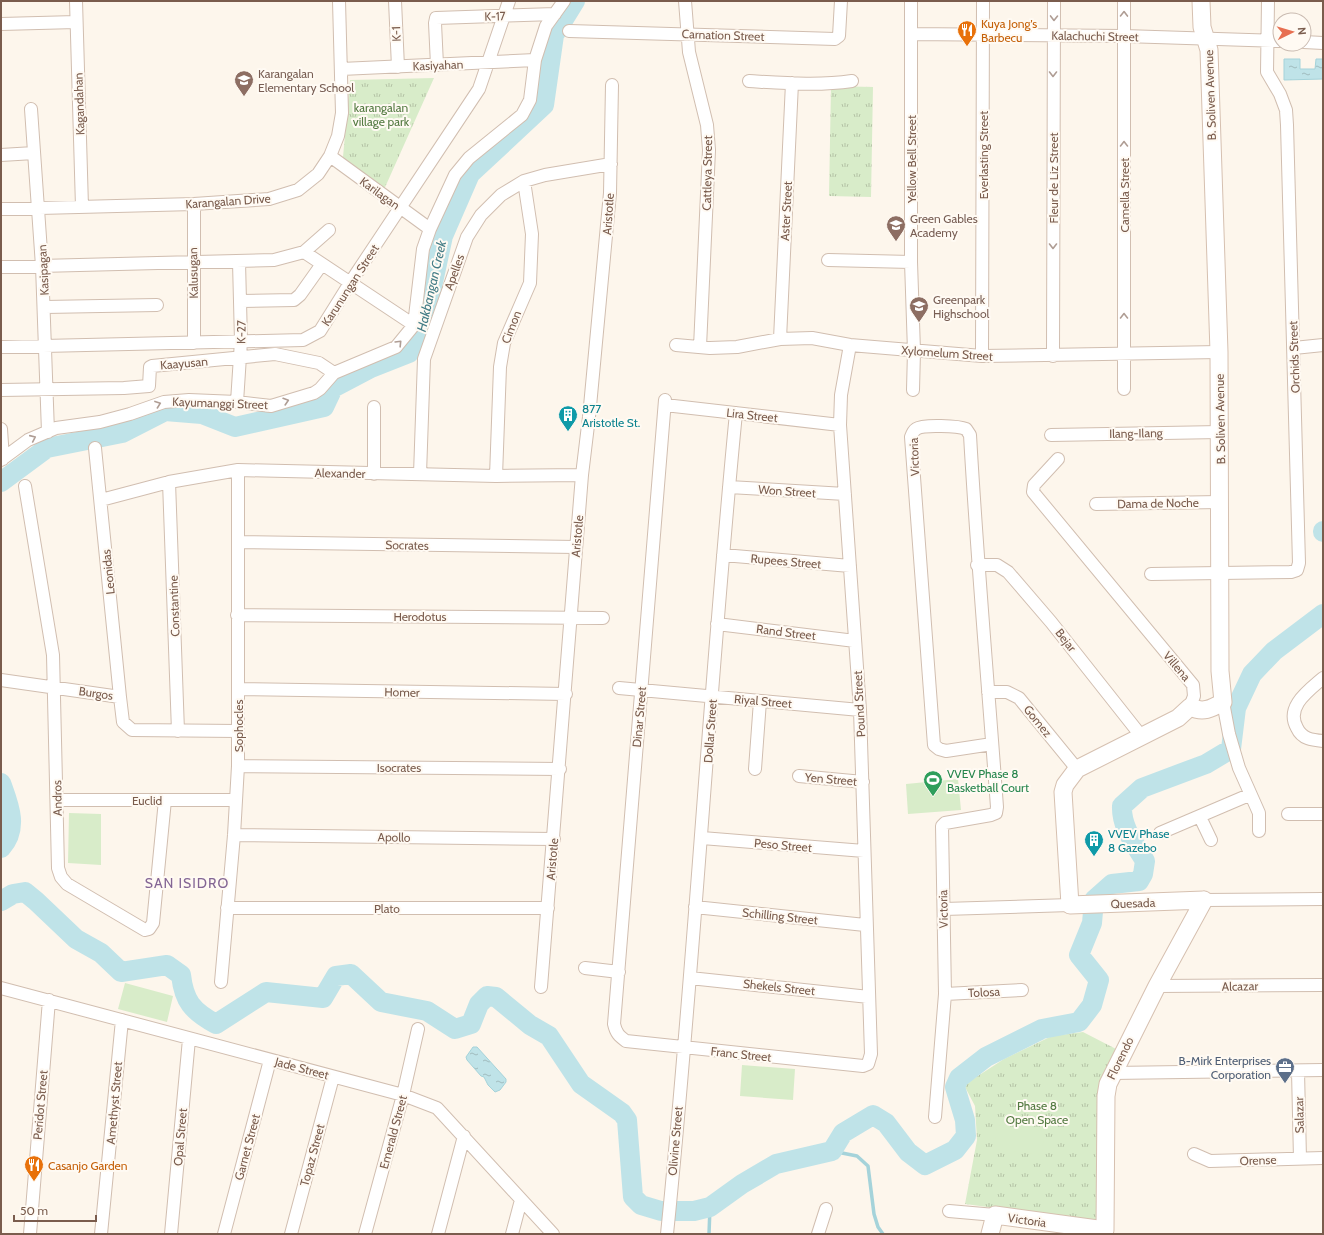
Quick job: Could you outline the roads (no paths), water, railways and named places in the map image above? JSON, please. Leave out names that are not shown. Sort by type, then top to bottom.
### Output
[{"type":"street","name":"Kagandahan","points":[[76,1],[82,207]]},
{"type":"street","name":"Karangalan Drive","points":[[1,209],[194,204],[269,199],[298,190],[318,174],[330,156],[338,136],[342,113],[339,1]]},
{"type":"street","name":"K-1","points":[[395,1],[398,67]]},
{"type":"street","name":"Karunungan Street","points":[[1,347],[303,340],[320,331],[350,283],[479,89],[510,1]]},
{"type":"street","points":[[304,252],[414,325],[423,249],[430,229],[455,175],[468,158],[522,115],[530,100],[535,60],[546,26],[564,1]]},
{"type":"street","name":"Cattleya Street","points":[[685,1],[687,34],[690,52],[707,125],[710,150],[700,347]]},
{"type":"street","name":"Carnation Street","points":[[569,31],[836,39],[839,36],[841,1]]},
{"type":"street","name":"Yellow Bell Street","points":[[911,1],[911,262],[914,351],[913,390]]},
{"type":"street","name":"Everlasting Street","points":[[982,356],[983,1]]},
{"type":"street","name":"Fleur de Liz Street","points":[[1053,356],[1054,1]]},
{"type":"street","name":"Camella Street","points":[[1124,1],[1124,389]]},
{"type":"street","name":"B. Soliven Avenue","points":[[1201,1],[1202,27],[1209,50],[1219,352],[1221,573],[1220,671],[1223,702],[1229,734],[1239,768],[1259,813],[1259,831]]},
{"type":"street","name":"Orchids Street","points":[[1151,574],[1291,572],[1298,570],[1294,348],[1287,125],[1286,110],[1280,94],[1267,72],[1266,41],[1268,1]]},
{"type":"street","name":"K-17","points":[[436,65],[435,19],[555,14]]},
{"type":"street","points":[[1,24],[76,22]]},
{"type":"street","name":"Kalachuchi Street","points":[[911,34],[1124,36],[1272,41]]},
{"type":"street","points":[[1312,42],[1323,43]]},
{"type":"street","name":"Kasiyahan","points":[[341,69],[535,60]]},
{"type":"street","points":[[749,81],[838,83],[852,81]]},
{"type":"street","name":"Aster Street","points":[[780,339],[792,83]]},
{"type":"street","name":"Aristotle","points":[[541,987],[560,769],[582,475],[603,277],[611,164],[612,85]]},
{"type":"street","name":"Kasipagan","points":[[31,109],[45,307],[48,432]]},
{"type":"street","points":[[1,155],[34,153]]},
{"type":"street","name":"Karilagan","points":[[330,156],[430,229]]},
{"type":"street","name":"Apelles","points":[[420,474],[424,359],[467,237],[481,215],[501,195],[524,181],[545,175],[611,164]]},
{"type":"street","name":"Cimon","points":[[496,476],[500,367],[504,343],[530,283],[532,234],[524,181]]},
{"type":"street","name":"Kalusugan","points":[[194,204],[194,343]]},
{"type":"street","points":[[1,267],[274,260],[304,252],[329,230]]},
{"type":"street","points":[[828,260],[911,262]]},
{"type":"street","name":"K-27","points":[[237,402],[242,341],[240,262]]},
{"type":"street","points":[[241,301],[294,300],[300,295],[322,264]]},
{"type":"street","points":[[45,307],[157,306]]},
{"type":"street","name":"Kayumanggi Street","points":[[2,460],[28,440],[56,428],[108,420],[164,402],[189,400],[237,402],[271,406],[314,393],[320,389],[334,373],[396,347],[414,325]]},
{"type":"street","name":"Xylomelum Street","points":[[676,345],[710,348],[737,347],[780,339],[812,338],[850,345],[982,356],[1124,355],[1219,352]]},
{"type":"street","name":"Pound Street","points":[[850,345],[841,395],[840,425],[860,710],[865,925],[871,1054],[868,1064]]},
{"type":"street","points":[[1294,348],[1323,345]]},
{"type":"street","name":"Kaayusan","points":[[1,390],[124,388],[149,386],[150,367],[152,366],[275,354],[318,363],[334,373]]},
{"type":"street","name":"Lira Street","points":[[665,402],[736,413],[840,425]]},
{"type":"street","name":"Dinar Street","points":[[617,1033],[614,1024],[665,402]]},
{"type":"street","points":[[374,407],[374,474]]},
{"type":"street","name":"Dollar Street","points":[[684,1048],[702,838],[717,624],[736,413]]},
{"type":"street","name":"Victoria","points":[[935,1117],[945,994],[942,826],[945,823],[996,813],[992,744],[977,565],[970,435],[966,430],[960,427],[919,427],[913,432],[911,437],[934,745],[939,750],[946,751],[992,744]]},
{"type":"street","points":[[1,428],[2,460]]},
{"type":"street","name":"Ilang-Ilang","points":[[1051,435],[1220,432]]},
{"type":"street","name":"Leonidas","points":[[95,448],[120,697]]},
{"type":"street","name":"Villena","points":[[1058,459],[1034,485],[1033,492],[1193,685],[1194,696],[1190,707]]},
{"type":"street","name":"Alexander","points":[[101,500],[169,482],[238,470],[496,476],[582,475]]},
{"type":"street","name":"Sophocles","points":[[221,982],[234,835],[238,766],[238,470]]},
{"type":"street","name":"Constantine","points":[[169,482],[178,731]]},
{"type":"street","name":"Andros","points":[[25,486],[54,655],[58,868],[60,877],[67,884],[145,930],[150,929],[153,923],[164,800]]},
{"type":"street","name":"Won Street","points":[[729,487],[845,494]]},
{"type":"street","name":"Dama de Noche","points":[[1096,504],[1220,502]]},
{"type":"street","name":"Socrates","points":[[238,542],[576,547]]},
{"type":"street","name":"Rupees Street","points":[[723,555],[850,566]]},
{"type":"street","name":"Bejar","points":[[977,565],[997,565],[1008,572],[1051,622],[1142,736]]},
{"type":"street","name":"Herodotus","points":[[237,615],[603,618]]},
{"type":"street","name":"Rand Street","points":[[717,624],[855,641]]},
{"type":"street","points":[[1323,678],[1304,696],[1294,710],[1292,717],[1300,734],[1310,740],[1323,741]]},
{"type":"street","name":"Burgos","points":[[1,680],[120,697],[123,722],[126,727],[132,730],[238,731]]},
{"type":"street","name":"Riyal Street","points":[[619,688],[860,710]]},
{"type":"street","name":"Homer","points":[[238,689],[566,694]]},
{"type":"street","name":"Gomez","points":[[988,692],[1007,692],[1019,698],[1077,769]]},
{"type":"street","points":[[755,770],[760,701]]},
{"type":"street","points":[[1076,904],[1063,792],[1065,786],[1077,769],[1178,718],[1190,707],[1198,711],[1209,710],[1223,702]]},
{"type":"street","name":"Isocrates","points":[[238,766],[560,769]]},
{"type":"street","name":"Yen Street","points":[[798,776],[862,782]]},
{"type":"street","points":[[1160,833],[1250,795]]},
{"type":"street","name":"Euclid","points":[[57,800],[236,800]]},
{"type":"street","points":[[1288,814],[1323,814]]},
{"type":"street","points":[[1200,817],[1211,840]]},
{"type":"street","name":"Apollo","points":[[234,835],[554,840]]},
{"type":"street","name":"Peso Street","points":[[702,838],[864,851]]},
{"type":"street","name":"Quesada","points":[[944,909],[1204,900],[1323,899]]},
{"type":"street","name":"Florendo","points":[[1106,1232],[1106,1096],[1108,1084],[1112,1073],[1157,986],[1204,900]]},
{"type":"street","name":"Schilling Street","points":[[695,907],[865,925]]},
{"type":"street","name":"Plato","points":[[227,908],[548,908]]},
{"type":"street","points":[[585,968],[619,972]]},
{"type":"street","name":"Shekels Street","points":[[690,978],[869,997]]},
{"type":"street","name":"Alcazar","points":[[1157,986],[1323,985]]},
{"type":"street","name":"Jade Street","points":[[1,988],[403,1095],[437,1108],[553,1234]]},
{"type":"street","name":"Tolosa","points":[[945,994],[1022,990]]},
{"type":"street","name":"Peridot Street","points":[[30,1234],[49,1000]]},
{"type":"street","name":"Amethyst Street","points":[[102,1234],[122,1020]]},
{"type":"street","name":"Emerald Street","points":[[365,1234],[403,1095],[418,1029]]},
{"type":"street","name":"Franc Street","points":[[617,1033],[626,1041],[863,1066],[868,1064]]},
{"type":"street","name":"Opal Street","points":[[171,1234],[189,1039]]},
{"type":"street","name":"Olivine Street","points":[[668,1230],[684,1048]]},
{"type":"street","name":"Garnet Street","points":[[224,1234],[270,1060]]},
{"type":"street","points":[[1112,1073],[1323,1070]]},
{"type":"street","name":"Salazar","points":[[1298,1071],[1300,1159]]},
{"type":"street","name":"Topaz Street","points":[[291,1234],[333,1077]]},
{"type":"street","points":[[438,1234],[464,1136]]},
{"type":"street","name":"Orense","points":[[1194,1154],[1210,1161],[1323,1158]]},
{"type":"street","points":[[512,1234],[521,1200]]},
{"type":"street","points":[[818,1234],[826,1209]]},
{"type":"street","name":"Victoria","points":[[949,1211],[995,1215],[1106,1232]]},
{"type":"street","points":[[990,1234],[995,1215]]},
{"type":"water","points":[[1284,59],[1300,59],[1300,69],[1315,69],[1316,59],[1323,59],[1323,79],[1284,80]]},
{"type":"water","points":[[473,1047],[477,1047],[506,1079],[506,1082],[500,1090],[495,1092],[488,1085],[484,1077],[481,1076],[467,1060],[466,1057]]},
{"type":"waterway","name":"Hakbangan Creek","points":[[1,482],[47,448],[122,433],[165,411],[202,414],[235,427],[324,407],[333,388],[371,368],[409,353],[418,343],[422,333],[443,236],[470,174],[544,105],[554,35],[575,1]]},
{"type":"waterway","points":[[1,901],[13,894],[25,892],[76,939],[101,953],[121,972],[167,965],[181,975],[184,992],[195,1010],[216,1024],[266,992],[323,998],[336,976],[351,974],[381,1002],[427,1011],[455,1029],[471,1024],[479,1004],[487,996],[496,997],[530,1025],[549,1036],[581,1084],[622,1113],[627,1120],[633,1197],[641,1205],[661,1211],[694,1211],[710,1207],[742,1184],[776,1164],[832,1151],[843,1133],[873,1115],[886,1123],[908,1152],[925,1165],[955,1150],[966,1136],[965,1120],[955,1087],[959,1078],[986,1057],[1042,1029],[1079,1022],[1092,1005],[1099,980],[1079,955],[1092,923],[1094,900],[1112,884],[1139,881],[1143,874],[1145,861],[1126,828],[1122,814],[1122,806],[1142,788],[1206,764],[1231,749],[1236,708],[1252,674],[1274,651],[1323,614]]},
{"type":"waterway","points":[[1,783],[11,816],[10,832],[1,848]]},
{"type":"waterway","points":[[832,1151],[857,1156],[868,1166],[874,1214],[878,1227],[883,1234]]},
{"type":"waterway","points":[[709,1234],[710,1207]]},
{"type":"place","name":"Kuya Jong's Barbecu","points":[[967,47]]},
{"type":"place","name":"Karangalan Elementary School","points":[[244,97]]},
{"type":"place","name":"Green Gables Academy","points":[[896,242]]},
{"type":"place","name":"Greenpark Highschool","points":[[919,323]]},
{"type":"place","name":"877 Aristotle St.","points":[[568,432]]},
{"type":"place","name":"VVEV Phase 8 Basketball Court","points":[[933,797]]},
{"type":"place","name":"VVEV Phase 8 Gazebo","points":[[1094,857]]},
{"type":"place","name":"B-Mirk Enterprises Corporation","points":[[1285,1084]]},
{"type":"place","name":"Casanjo Garden","points":[[34,1182]]},
{"type":"district","name":"SAN ISIDRO","points":[[187,883]]},
{"type":"park label","name":"karangalan village park","points":[[381,114]]},
{"type":"park label","name":"Phase 8 Open Space","points":[[1037,1112]]}]
